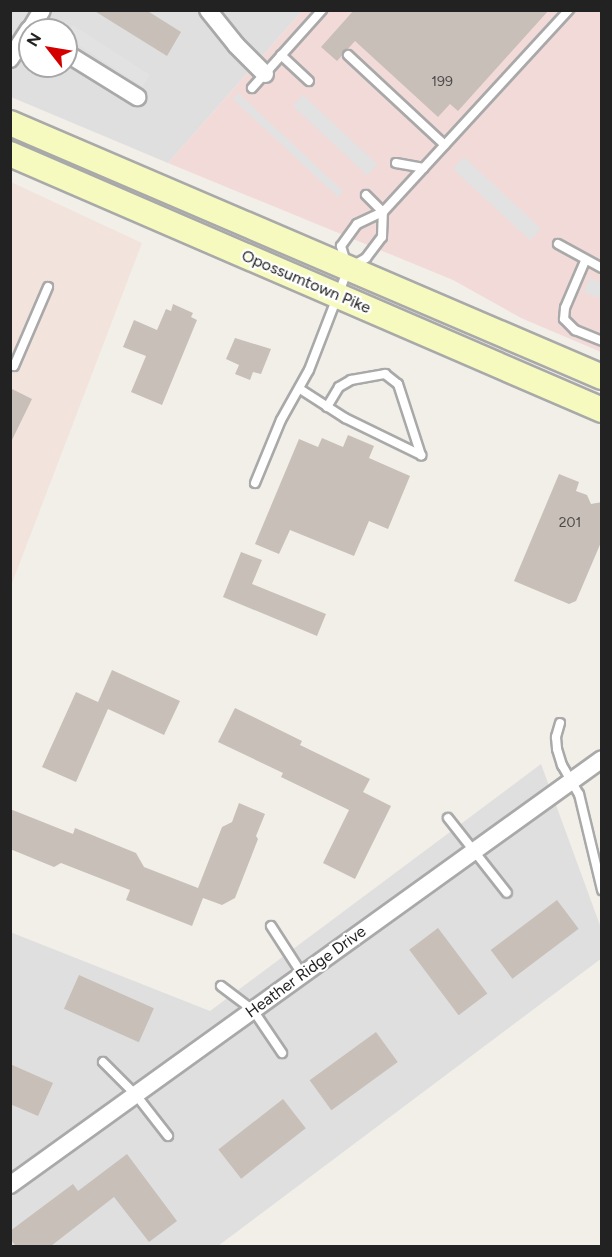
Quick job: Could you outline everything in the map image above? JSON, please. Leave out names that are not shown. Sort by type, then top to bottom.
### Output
[{"type":"main road","name":"Opossumtown Pike","points":[[10,123],[602,377]]},
{"type":"main road","name":"Opossumtown Pike","points":[[10,154],[602,410]]},
{"type":"street","points":[[208,10],[236,45],[265,74]]},
{"type":"street","points":[[78,60],[137,97]]},
{"type":"street","name":"Heather Ridge Drive","points":[[10,1185],[602,759]]},
{"type":"lane","points":[[252,88],[322,10]]},
{"type":"lane","points":[[348,269],[341,246],[357,224],[383,212],[569,10]]},
{"type":"lane","points":[[281,55],[309,81]]},
{"type":"lane","points":[[348,55],[445,145]]},
{"type":"lane","points":[[396,163],[424,168]]},
{"type":"lane","points":[[255,483],[281,420],[300,389],[348,269],[366,258],[382,237],[383,212],[366,195]]},
{"type":"lane","points":[[558,244],[585,261],[602,268]]},
{"type":"lane","points":[[585,261],[565,308],[564,319],[575,330],[602,341]]},
{"type":"lane","points":[[10,364],[14,366],[48,287]]},
{"type":"lane","points":[[300,389],[327,407],[345,418],[421,454],[398,384],[385,374],[351,380],[339,387],[327,407]]},
{"type":"lane","points":[[560,723],[556,737],[556,749],[579,795],[602,890]]},
{"type":"lane","points":[[448,818],[507,893]]},
{"type":"lane","points":[[271,926],[302,974]]},
{"type":"lane","points":[[221,986],[253,1010],[282,1053]]},
{"type":"lane","points":[[103,1062],[136,1095],[168,1136]]},
{"type":"shaded area","points":[[10,11],[302,11],[168,163],[11,97]]},
{"type":"shaded area","points":[[15,11],[32,11],[27,18],[18,18],[18,32],[11,43],[11,17]]},
{"type":"shaded area","points":[[302,11],[601,11],[601,352],[521,318],[453,280],[168,163]]},
{"type":"shaded area","points":[[78,28],[150,75],[143,87],[78,45]]},
{"type":"shaded area","points":[[238,93],[343,191],[338,197],[233,99]]},
{"type":"shaded area","points":[[303,95],[378,165],[367,176],[293,106]]},
{"type":"shaded area","points":[[464,157],[541,229],[530,240],[453,169]]},
{"type":"shaded area","points":[[11,182],[142,243],[11,586]]},
{"type":"shaded area","points":[[590,278],[601,283],[601,299],[584,292]]},
{"type":"shaded area","points":[[541,764],[601,928],[602,958],[218,1246],[11,1246],[10,932],[210,1011]]},
{"type":"building","points":[[93,10],[146,10],[181,32],[167,56]]},
{"type":"building","points":[[354,10],[549,10],[458,111],[450,104],[438,117],[355,41],[337,61],[321,47]]},
{"type":"building","points":[[173,304],[193,313],[191,317],[197,320],[162,405],[131,392],[146,356],[123,347],[134,320],[157,330],[166,309],[171,311]]},
{"type":"building","points":[[235,338],[271,349],[261,374],[253,372],[250,380],[235,374],[239,365],[226,359]]},
{"type":"building","points":[[10,388],[32,399],[10,444]]},
{"type":"building","points":[[348,435],[374,446],[369,458],[410,476],[388,529],[369,521],[354,556],[290,530],[279,554],[255,544],[299,439],[318,447],[322,438],[343,447]]},
{"type":"building","points":[[559,474],[579,482],[576,491],[587,495],[591,504],[602,502],[602,540],[576,601],[569,604],[514,581]]},
{"type":"building","points":[[241,552],[262,560],[252,584],[326,614],[317,636],[223,597]]},
{"type":"building","points":[[112,670],[180,701],[164,735],[108,709],[76,782],[42,767],[76,692],[98,702]]},
{"type":"building","points":[[235,708],[302,741],[300,745],[370,779],[363,792],[391,806],[355,879],[323,863],[349,810],[281,777],[283,773],[218,742]]},
{"type":"building","points":[[239,803],[265,814],[256,836],[258,839],[235,898],[222,905],[203,898],[192,926],[126,900],[130,890],[61,863],[54,867],[10,849],[10,809],[73,834],[75,828],[136,853],[144,867],[198,888],[222,827],[232,822]]},
{"type":"building","points":[[557,900],[579,929],[512,979],[491,950]]},
{"type":"building","points":[[438,928],[487,993],[459,1015],[409,950]]},
{"type":"building","points":[[79,975],[154,1008],[139,1042],[64,1009]]},
{"type":"building","points":[[376,1032],[398,1062],[331,1110],[310,1080]]},
{"type":"building","points":[[10,1064],[53,1083],[38,1116],[10,1104]]},
{"type":"building","points":[[283,1099],[306,1128],[241,1179],[218,1149]]},
{"type":"building","points":[[127,1154],[177,1221],[149,1242],[114,1197],[51,1246],[16,1246],[10,1239],[10,1231],[73,1184],[78,1191]]}]
